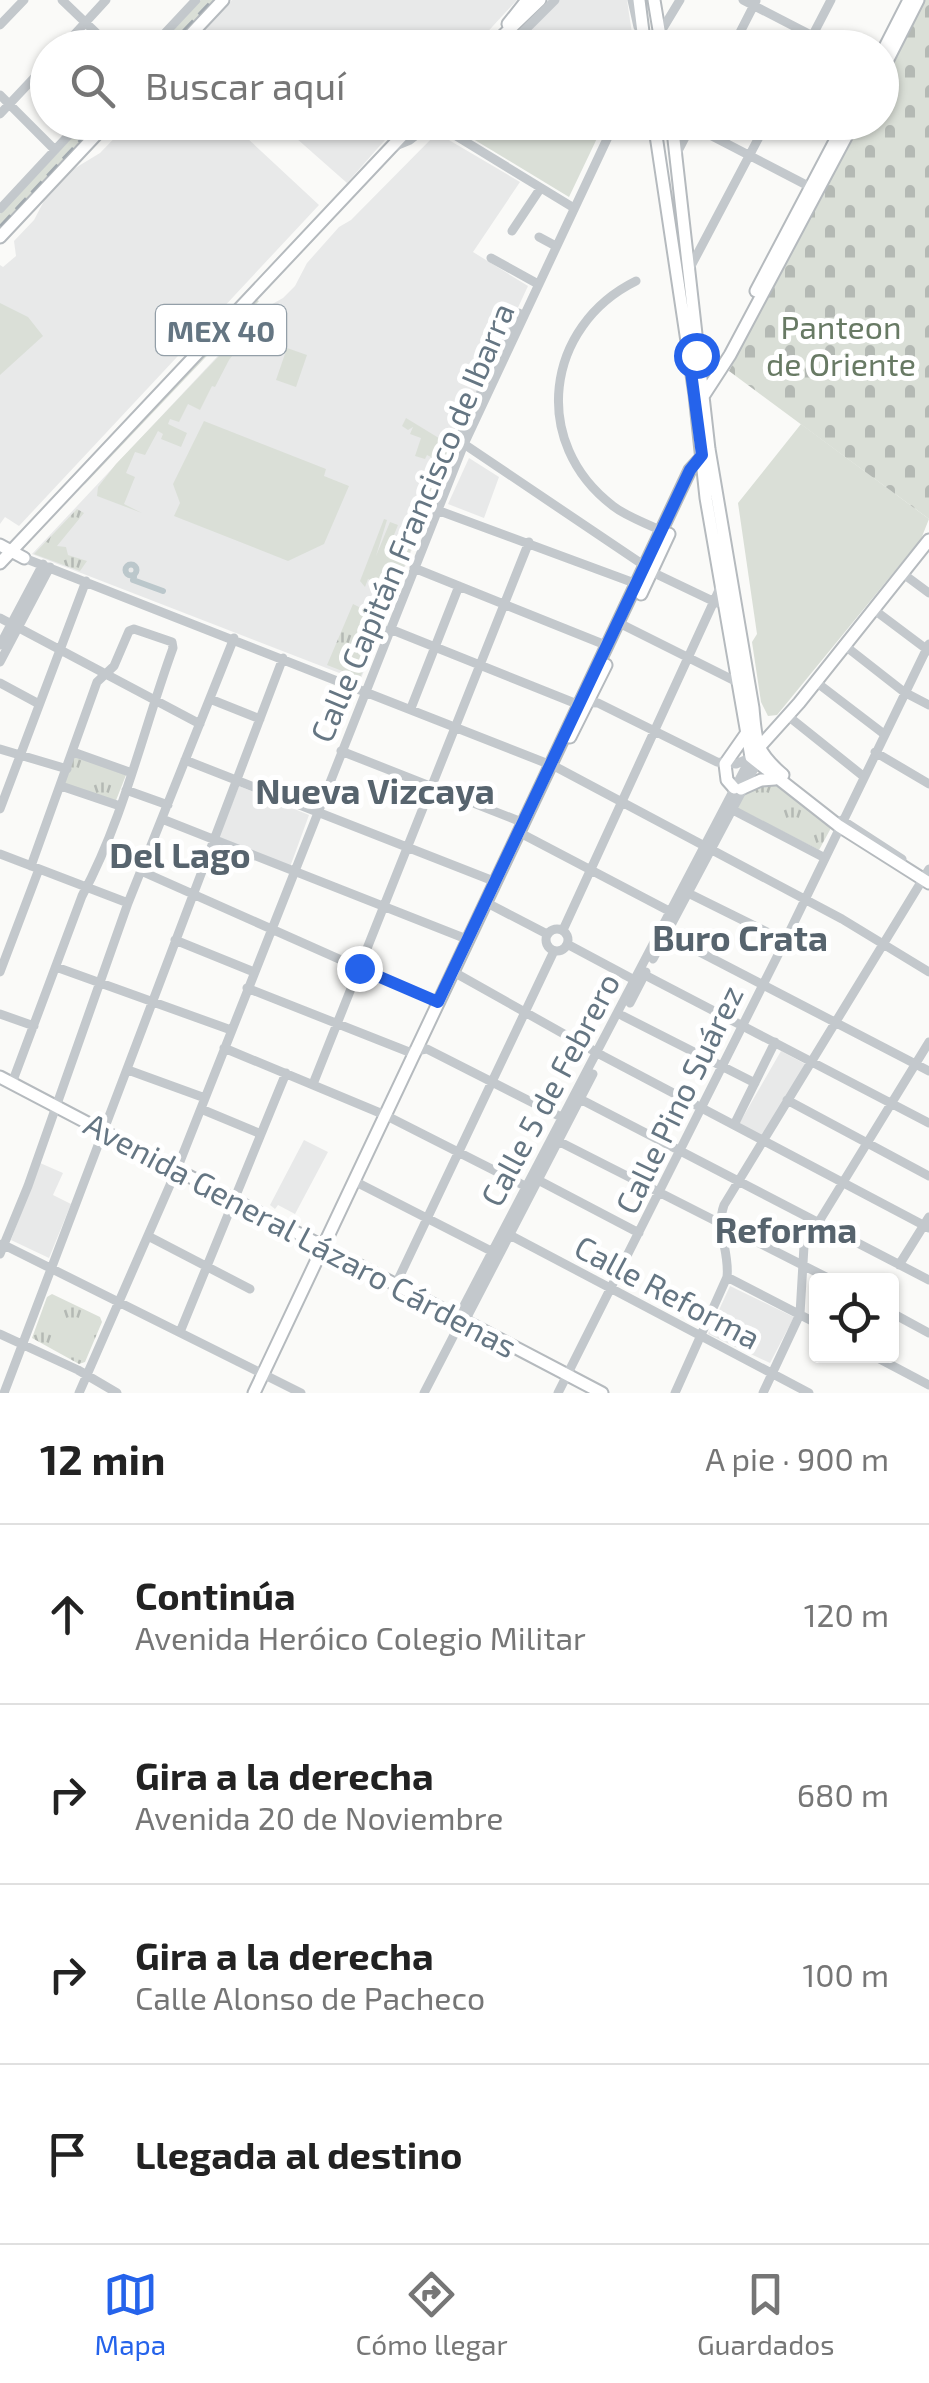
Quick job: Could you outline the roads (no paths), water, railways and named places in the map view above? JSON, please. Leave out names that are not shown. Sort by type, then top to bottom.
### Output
[{"type":"main road","points":[[195,30],[223,0]]},
{"type":"main road","points":[[508,30],[526,0]]},
{"type":"main road","points":[[513,30],[540,0]]},
{"type":"main road","points":[[636,0],[642,30]]},
{"type":"main road","points":[[654,0],[659,30]]},
{"type":"main road","points":[[894,30],[909,0]]},
{"type":"main road","points":[[899,37],[918,0]]},
{"type":"main road","points":[[0,237],[91,140]]},
{"type":"main road","name":"MEX 40","points":[[3,551],[25,536],[398,140]]},
{"type":"main road","points":[[657,140],[706,456],[753,708],[757,756],[840,823]]},
{"type":"main road","points":[[675,140],[706,374],[698,399]]},
{"type":"main road","points":[[815,189],[837,140]]},
{"type":"main road","points":[[698,399],[844,140]]},
{"type":"main road","points":[[302,242],[312,252]]},
{"type":"main road","points":[[691,357],[698,353],[700,342]]},
{"type":"main road","points":[[700,342],[709,358],[725,357]]},
{"type":"main road","points":[[691,357],[706,374]]},
{"type":"main road","points":[[706,374],[725,357]]},
{"type":"main road","points":[[583,702],[626,626],[693,466],[706,456]]},
{"type":"main road","points":[[706,456],[706,498],[720,587],[719,604],[740,684],[746,734],[757,756],[777,780],[927,877]]},
{"type":"main road","points":[[258,1393],[419,1050],[492,906],[608,646],[637,584],[649,569],[662,531],[683,495],[694,491],[706,498]]},
{"type":"main road","points":[[757,756],[929,540]]},
{"type":"main road","points":[[904,574],[929,548]]},
{"type":"main road","points":[[3,551],[24,558]]},
{"type":"main road","points":[[753,708],[773,722],[790,718]]},
{"type":"main road","points":[[746,734],[725,764],[726,780],[738,789],[761,780],[777,780]]},
{"type":"main road","points":[[419,1050],[438,1002],[525,830]]},
{"type":"main road","name":"Avenida General Lázaro Cárdenas","points":[[6,1080],[602,1393]]},
{"type":"main road","points":[[326,1247],[360,1184],[388,1116]]},
{"type":"street","points":[[0,25],[24,0]]},
{"type":"street","points":[[62,0],[94,30]]},
{"type":"street","points":[[79,30],[106,0]]},
{"type":"street","points":[[168,30],[196,0]]},
{"type":"street","points":[[517,30],[552,0]]},
{"type":"street","points":[[666,30],[680,0]]},
{"type":"street","points":[[743,0],[802,30]]},
{"type":"street","points":[[816,30],[831,0]]},
{"type":"street","points":[[741,30],[755,3]]},
{"type":"street","points":[[0,114],[30,82]]},
{"type":"street","points":[[0,95],[30,124]]},
{"type":"street","points":[[45,140],[55,150]]},
{"type":"street","points":[[0,209],[64,140]]},
{"type":"street","points":[[390,148],[410,140]]},
{"type":"street","points":[[462,140],[572,207]]},
{"type":"street","points":[[491,258],[536,283],[601,140]]},
{"type":"street","points":[[677,154],[683,140]]},
{"type":"street","points":[[720,140],[815,189]]},
{"type":"street","points":[[691,266],[758,140]]},
{"type":"street","points":[[512,231],[540,189]]},
{"type":"street","name":"Calle Capitán Francisco de Ibarra","points":[[80,1393],[177,1169],[461,442],[572,207]]},
{"type":"street","points":[[539,237],[552,244]]},
{"type":"street","points":[[636,280],[604,300],[578,332],[566,352],[558,402],[568,451],[589,482],[613,506],[662,531]]},
{"type":"street","points":[[461,442],[649,569],[719,604],[688,658],[562,930]]},
{"type":"street","points":[[437,510],[637,584]]},
{"type":"street","points":[[313,1084],[530,542]]},
{"type":"street","points":[[24,558],[553,765],[805,900],[929,972]]},
{"type":"street","points":[[0,662],[46,565]]},
{"type":"street","points":[[414,568],[608,646]]},
{"type":"street","points":[[904,574],[929,593]]},
{"type":"street","points":[[0,809],[86,581]]},
{"type":"street","points":[[411,708],[460,586]]},
{"type":"street","points":[[875,610],[928,648]]},
{"type":"street","points":[[0,618],[200,724]]},
{"type":"street","points":[[0,645],[15,625]]},
{"type":"street","points":[[626,626],[740,684]]},
{"type":"street","points":[[0,972],[98,682],[114,666],[130,629],[172,642],[120,806],[34,1026],[6,1080]]},
{"type":"street","points":[[390,629],[656,729],[725,764],[757,756]]},
{"type":"street","points":[[234,638],[140,871],[57,1106],[2,1247],[53,1268],[301,1393]]},
{"type":"street","points":[[846,647],[904,692],[929,706]]},
{"type":"street","name":"Calle Pino Suárez","points":[[558,1393],[928,648]]},
{"type":"street","points":[[4,1393],[283,658]]},
{"type":"street","points":[[0,683],[39,704]]},
{"type":"street","points":[[818,683],[884,734]]},
{"type":"street","points":[[210,699],[260,719]]},
{"type":"street","points":[[790,718],[863,776]]},
{"type":"street","points":[[0,749],[67,769]]},
{"type":"street","points":[[341,751],[525,830],[590,870],[671,912]]},
{"type":"street","points":[[73,752],[132,774]]},
{"type":"street","points":[[875,752],[929,784]]},
{"type":"street","name":"Calle 5 de Febrero","points":[[424,1393],[527,1187],[688,893],[757,756]]},
{"type":"street","points":[[185,760],[496,882]]},
{"type":"street","points":[[61,786],[120,806]]},
{"type":"street","name":"Calle 5 de Febrero","points":[[663,933],[671,912],[731,810],[738,789]]},
{"type":"street","points":[[126,790],[168,805]]},
{"type":"street","points":[[731,810],[825,858]]},
{"type":"street","points":[[162,818],[468,940]]},
{"type":"street","points":[[0,854],[128,903]]},
{"type":"street","points":[[140,871],[438,1002]]},
{"type":"street","points":[[675,1393],[727,1277],[728,1257],[719,1221],[724,1205],[927,877]]},
{"type":"street","points":[[688,893],[785,941]]},
{"type":"street","points":[[492,906],[547,934]]},
{"type":"street","points":[[562,930],[567,944],[554,951],[546,944],[547,934],[562,930]]},
{"type":"street","points":[[663,933],[929,1070]]},
{"type":"street","points":[[175,940],[254,972]]},
{"type":"street","points":[[567,944],[743,1025],[929,1123]]},
{"type":"street","points":[[396,1284],[554,951]]},
{"type":"street","points":[[56,966],[231,1030]]},
{"type":"street","points":[[459,975],[762,1140],[927,1223],[899,1265]]},
{"type":"street","name":"Calle 5 de Febrero","points":[[506,1234],[580,1100],[639,978]]},
{"type":"street","points":[[247,988],[337,1024],[419,1050],[566,1120]]},
{"type":"street","points":[[0,1014],[34,1026]]},
{"type":"street","points":[[623,1016],[755,1083]]},
{"type":"street","points":[[734,1125],[775,1042]]},
{"type":"street","points":[[763,1393],[800,1314],[804,1246],[929,1042]]},
{"type":"street","points":[[224,1048],[388,1116],[527,1187]]},
{"type":"street","points":[[128,1070],[261,1134]]},
{"type":"street","points":[[180,1332],[286,1073]]},
{"type":"street","points":[[580,1100],[929,1280]]},
{"type":"street","points":[[787,1100],[929,1176]]},
{"type":"street","points":[[558,1141],[819,1273]]},
{"type":"street","points":[[538,1180],[639,1233]]},
{"type":"street","points":[[360,1184],[496,1254]]},
{"type":"street","name":"Calle Reforma","points":[[506,1234],[809,1393]]},
{"type":"street","points":[[148,1236],[250,1289]]},
{"type":"street","points":[[727,1277],[809,1319]]},
{"type":"street","points":[[899,1317],[929,1333]]},
{"type":"street","points":[[0,1334],[118,1393]]},
{"type":"street","points":[[887,1363],[929,1385]]},
{"type":"waterway","points":[[131,564],[137,570],[131,576],[125,570],[131,564]]},
{"type":"waterway","points":[[134,577],[133,580],[163,591]]},
{"type":"railway","points":[[184,30],[212,0]]},
{"type":"railway","points":[[0,226],[80,140]]},
{"type":"district","name":"Nueva Vizcaya","points":[[375,790]]},
{"type":"district","name":"Del Lago","points":[[180,854]]},
{"type":"district","name":"Buro Crata","points":[[740,937]]},
{"type":"district","name":"Reforma","points":[[786,1229]]},
{"type":"park label","name":"Panteon de Oriente","points":[[841,344]]}]
